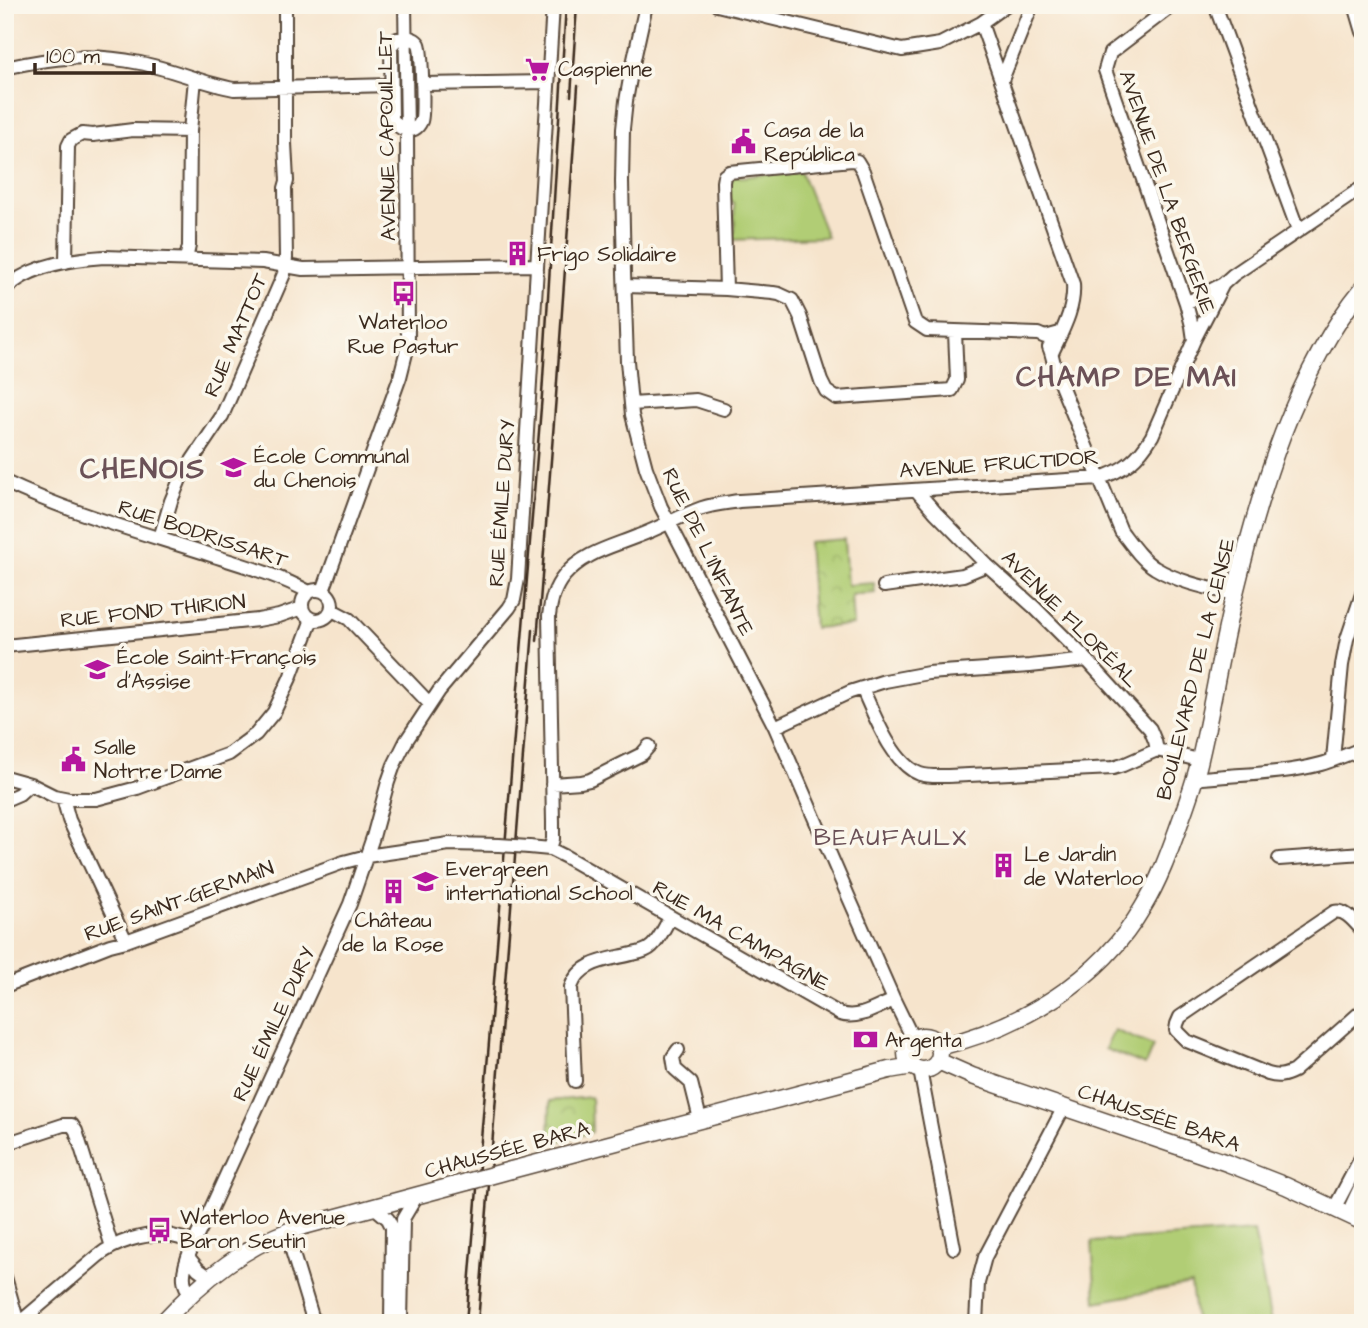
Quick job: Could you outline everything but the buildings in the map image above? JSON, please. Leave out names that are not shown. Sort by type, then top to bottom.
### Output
[{"type":"main road","name":"BOULEVARD DE LA CENSE","points":[[939,1054],[1019,1019],[1050,1001],[1105,956],[1143,908],[1169,855],[1194,779],[1234,594],[1263,485],[1285,427],[1319,355],[1363,288]]},
{"type":"main road","points":[[925,1036],[931,1038],[939,1054],[930,1068],[913,1064],[909,1043],[925,1036]]},
{"type":"main road","name":"CHAUSSÉE BARA","points":[[939,1054],[972,1076],[1227,1163],[1286,1186],[1363,1222]]},
{"type":"main road","name":"CHAUSSÉE BARA","points":[[162,1323],[209,1276],[244,1252],[286,1231],[913,1064]]},
{"type":"street","name":"RUE MATTOT","points":[[160,538],[181,477],[222,416],[284,274],[287,181],[285,5]]},
{"type":"street","name":"AVENUE CAPOUILLET","points":[[316,591],[402,370],[408,345],[405,5]]},
{"type":"street","name":"RUE ÉMILE DURY","points":[[191,1294],[183,1278],[194,1242],[350,904],[394,765],[430,704],[509,608],[517,592],[553,5]]},
{"type":"street","name":"RUE DE L'INFANTE","points":[[646,5],[629,82],[623,129],[622,182],[627,361],[631,404],[640,447],[653,488],[669,523],[775,727],[894,1000],[914,1039]]},
{"type":"street","points":[[717,5],[902,50],[940,44],[981,23],[1006,5]]},
{"type":"street","points":[[1002,80],[1032,5]]},
{"type":"street","name":"AVENUE DE LA BERGERIE","points":[[1173,5],[1110,53],[1105,70],[1186,303],[1194,340]]},
{"type":"street","points":[[1215,5],[1298,230]]},
{"type":"street","points":[[1354,5],[1363,32]]},
{"type":"street","points":[[981,23],[1072,277],[1073,300],[1052,353],[1052,360],[1121,531],[1135,550],[1154,567],[1178,579],[1234,594]]},
{"type":"street","points":[[413,38],[418,42],[421,49],[422,84],[420,124],[407,131],[401,130],[392,118],[391,46],[397,39],[413,38]]},
{"type":"street","points":[[5,68],[66,57],[100,58],[140,63],[234,89],[391,85]]},
{"type":"street","points":[[186,259],[189,246],[190,131],[195,79]]},
{"type":"street","points":[[422,84],[548,82]]},
{"type":"street","points":[[66,262],[68,146],[71,140],[82,135],[133,131],[190,131]]},
{"type":"street","points":[[726,289],[724,176],[729,172],[852,160],[857,161],[863,171],[915,322],[927,330],[1038,334],[1045,337],[1060,333]]},
{"type":"street","name":"AVENUE FRUCTIDOR","points":[[1186,303],[1223,284],[1363,187]]},
{"type":"street","points":[[5,290],[20,277],[66,262],[104,257],[263,262],[303,269],[537,265]]},
{"type":"street","name":"AVENUE FRUCTIDOR","points":[[538,848],[553,822],[549,616],[553,593],[576,564],[589,555],[715,505],[1111,475],[1134,461],[1152,436],[1194,340],[1223,284]]},
{"type":"street","points":[[625,286],[726,289],[779,294],[792,300],[800,316],[821,381],[826,391],[836,397],[952,390],[957,380],[956,332]]},
{"type":"street","points":[[1045,337],[1052,353]]},
{"type":"street","points":[[631,404],[695,400],[724,409]]},
{"type":"street","name":"RUE BODRISSART","points":[[5,482],[94,519],[160,538],[316,591]]},
{"type":"street","name":"AVENUE FLORÉAL","points":[[916,490],[987,565],[1087,660],[1150,729],[1157,750]]},
{"type":"street","points":[[884,586],[963,575],[987,565]]},
{"type":"street","points":[[316,591],[330,597],[333,605],[323,619],[312,620],[304,613],[303,599],[316,591]]},
{"type":"street","points":[[1333,759],[1342,665],[1347,639],[1363,591]]},
{"type":"street","name":"RUE FOND THIRION","points":[[5,646],[258,620],[302,608]]},
{"type":"street","points":[[332,610],[349,619],[430,704]]},
{"type":"street","points":[[5,777],[30,784],[54,796],[96,799],[216,760],[244,744],[261,729],[274,712],[312,620]]},
{"type":"street","points":[[775,727],[862,688],[885,681],[928,673],[1087,660]]},
{"type":"street","points":[[862,688],[892,749],[909,767],[920,774],[948,776],[1113,768],[1157,750],[1199,760]]},
{"type":"street","points":[[552,784],[590,780],[642,754],[649,746]]},
{"type":"street","points":[[1194,779],[1321,764],[1363,748]]},
{"type":"street","points":[[5,800],[19,794],[30,784]]},
{"type":"street","points":[[63,798],[69,820],[125,941]]},
{"type":"street","name":"RUE MA CAMPAGNE","points":[[367,856],[449,844],[538,848],[670,918],[840,1014],[856,1016],[894,1000]]},
{"type":"street","points":[[1279,859],[1363,853]]},
{"type":"street","name":"RUE SAINT-GERMAIN","points":[[5,986],[288,881],[367,856]]},
{"type":"street","points":[[1363,931],[1344,913],[1334,912],[1180,1017],[1176,1030],[1187,1041],[1268,1074],[1286,1075],[1294,1071],[1363,1010]]},
{"type":"street","points":[[575,1081],[571,987],[576,976],[590,965],[651,948],[670,918]]},
{"type":"street","points":[[678,1050],[673,1057],[675,1069],[691,1083],[700,1119]]},
{"type":"street","points":[[913,1064],[954,1248]]},
{"type":"street","points":[[976,1323],[978,1283],[985,1257],[1064,1107]]},
{"type":"street","points":[[5,1144],[64,1125],[72,1125],[112,1247]]},
{"type":"street","points":[[1341,1212],[1363,1154]]},
{"type":"street","points":[[1341,1212],[1363,1181]]},
{"type":"street","points":[[401,1323],[403,1219],[416,1197]]},
{"type":"street","points":[[391,1323],[392,1227],[399,1201]]},
{"type":"street","points":[[374,1207],[392,1227]]},
{"type":"street","points":[[286,1231],[314,1323]]},
{"type":"street","points":[[5,1277],[19,1323],[112,1247],[146,1236],[167,1235],[194,1242]]},
{"type":"street","points":[[189,1258],[198,1269],[209,1276]]},
{"type":"green space","points":[[801,171],[827,237],[729,240],[735,231],[734,204],[729,200],[728,192],[731,180],[737,175],[741,177]]},
{"type":"green space","points":[[844,539],[847,585],[874,583],[875,593],[851,595],[853,625],[814,628],[808,542]]},
{"type":"green space","points":[[1114,1030],[1153,1046],[1145,1065],[1105,1049]]},
{"type":"green space","points":[[591,1097],[592,1132],[549,1144],[550,1101]]},
{"type":"green space","points":[[1254,1231],[1271,1323],[1196,1323],[1191,1284],[1096,1302],[1092,1242]]},
{"type":"railway","points":[[466,1323],[542,395],[566,5]]},
{"type":"railway","points":[[571,96],[577,5]]},
{"type":"railway","points":[[537,641],[578,86]]},
{"type":"railway","points":[[478,1323],[533,630]]},
{"type":"place","name":"Caspienne","points":[[538,69]]},
{"type":"place","name":"Casa de la República","points":[[744,142]]},
{"type":"place","name":"Frigo Solidaire","points":[[517,254]]},
{"type":"place","name":"Waterloo Rue Pastur","points":[[403,293]]},
{"type":"place","name":"École Communal du Chenois","points":[[234,468]]},
{"type":"place","name":"École Saint-François d'Assise","points":[[97,669]]},
{"type":"place","name":"Salle Notrre Dame","points":[[74,759]]},
{"type":"place","name":"Le Jardin de Waterloo","points":[[1004,866]]},
{"type":"place","name":"Evergreen international School","points":[[426,881]]},
{"type":"place","name":"Château de la Rose","points":[[393,891]]},
{"type":"place","name":"Argenta","points":[[865,1040]]},
{"type":"place","name":"Waterloo Avenue Baron Seutin","points":[[160,1229]]},
{"type":"district","name":"CHAMP DE MAI","points":[[1127,377]]},
{"type":"district","name":"CHENOIS","points":[[143,469]]},
{"type":"district","name":"BEAUFAULX","points":[[891,838]]}]
